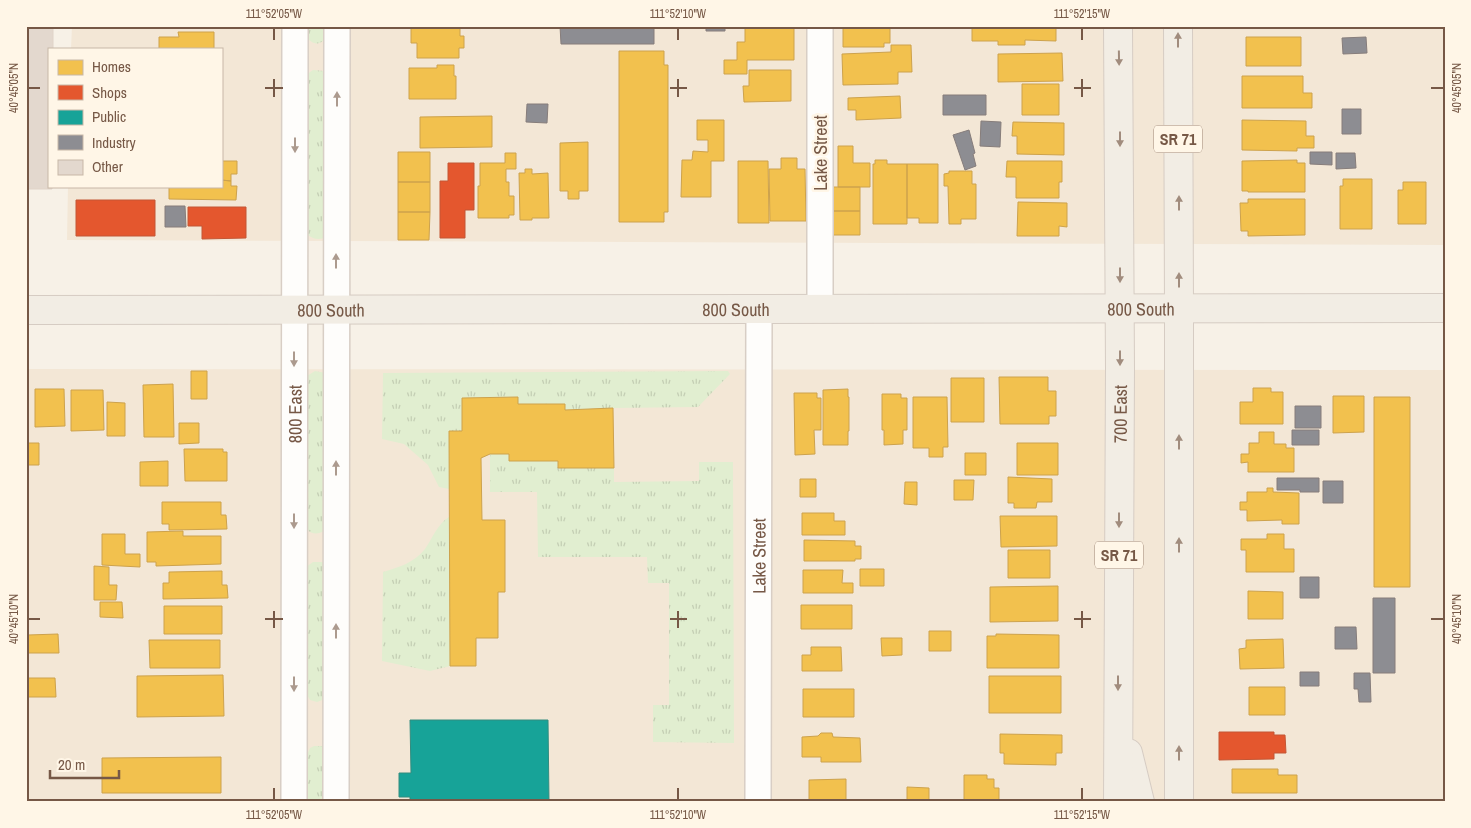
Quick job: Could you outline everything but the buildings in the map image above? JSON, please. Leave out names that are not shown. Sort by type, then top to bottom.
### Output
[{"type":"main road","name":"700 East","points":[[1118,26],[1120,309],[1118,802]]},
{"type":"main road","name":"SR 71","points":[[1178,26],[1179,802]]},
{"type":"main road","name":"800 South","points":[[26,310],[1445,308]]},
{"type":"main road","points":[[1118,713],[1140,802]]},
{"type":"street","name":"800 East","points":[[294,802],[295,26]]},
{"type":"street","points":[[336,802],[337,26]]},
{"type":"street","name":"Lake Street","points":[[820,26],[820,310]]},
{"type":"street","points":[[295,58],[337,59]]},
{"type":"street","name":"Lake Street","points":[[758,802],[759,310]]},
{"type":"street","points":[[294,557],[336,558]]},
{"type":"street","points":[[294,730],[336,730]]},
{"type":"shaded area","points":[[72,26],[1445,26],[1445,245],[67,240],[68,188],[222,188],[222,48],[71,48]]},
{"type":"shaded area","points":[[26,369],[1445,370],[1445,802],[26,802]]},
{"type":"green space","points":[[305,26],[330,26],[325,39],[322,42],[315,43],[306,37]]},
{"type":"green space","points":[[313,70],[324,71],[328,74],[324,238],[320,239],[308,235],[305,228],[306,75]]},
{"type":"green space","points":[[315,371],[326,373],[328,528],[323,532],[312,533],[306,529],[307,376]]},
{"type":"green space","points":[[728,371],[730,374],[698,407],[565,410],[565,404],[518,404],[517,397],[462,398],[462,431],[449,431],[449,489],[439,487],[428,465],[404,444],[382,439],[383,373]]},
{"type":"green space","points":[[490,454],[509,454],[614,468],[614,482],[699,481],[699,462],[733,462],[734,743],[653,742],[653,705],[669,705],[669,583],[648,583],[647,557],[538,557],[537,492],[490,492]]},
{"type":"green space","points":[[449,517],[450,666],[430,671],[382,661],[383,572],[406,564],[421,554],[442,523]]},
{"type":"green space","points":[[313,562],[325,564],[325,699],[317,702],[310,700],[305,691],[306,567]]},
{"type":"green space","points":[[323,746],[327,749],[329,802],[305,802],[306,757],[310,748]]}]
